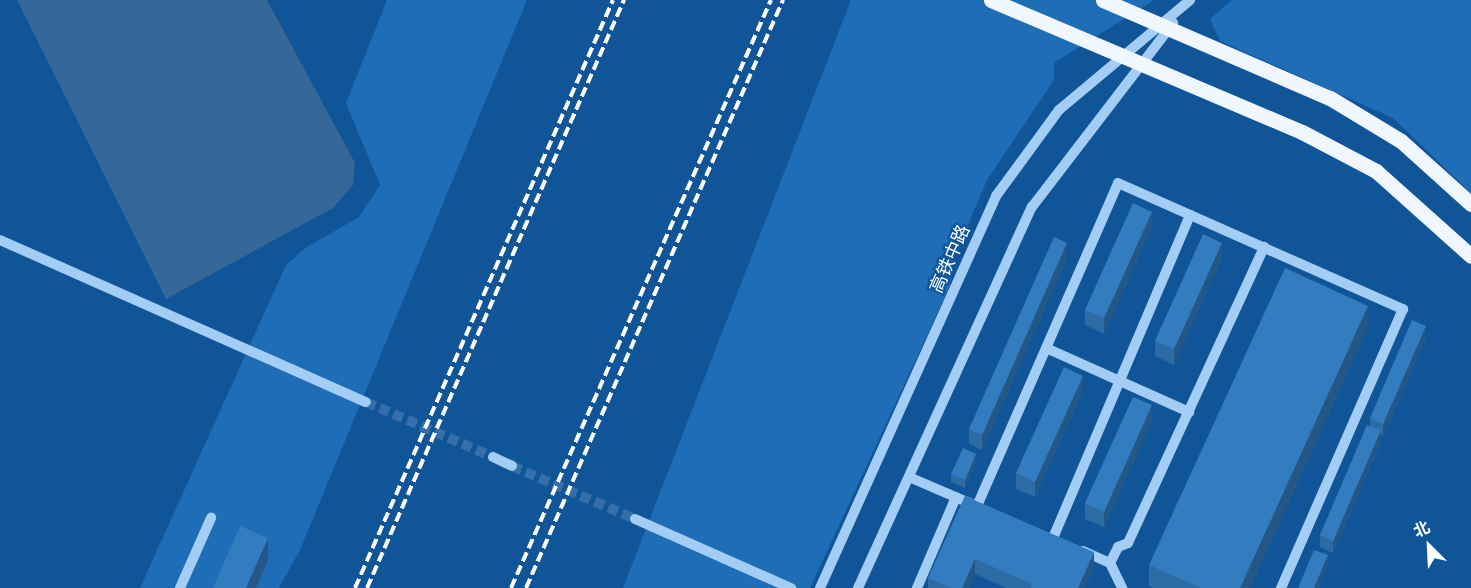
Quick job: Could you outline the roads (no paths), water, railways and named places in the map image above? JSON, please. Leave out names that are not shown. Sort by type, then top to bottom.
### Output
[{"type":"main road","points":[[991,0],[1302,132],[1376,171],[1471,256]]},
{"type":"main road","points":[[1103,0],[1330,98],[1401,141],[1471,204]]},
{"type":"street","name":"高铁中路","points":[[820,588],[996,196],[1059,110],[1122,57],[1165,26],[1190,0]]},
{"type":"street","name":"高铁中路","points":[[858,588],[1032,207],[1141,65],[1165,26]]},
{"type":"street","points":[[977,506],[1118,183],[1403,309],[1281,588]]},
{"type":"street","points":[[1062,542],[1120,381],[1190,215]]},
{"type":"street","points":[[0,240],[366,402]]},
{"type":"street","points":[[1110,562],[1118,547],[1128,543],[1264,247]]},
{"type":"street","points":[[1046,348],[1189,412]]},
{"type":"street","points":[[493,457],[512,466]]},
{"type":"street","points":[[909,477],[988,510]]},
{"type":"street","points":[[917,588],[956,497]]},
{"type":"street","points":[[180,588],[211,518]]},
{"type":"street","points":[[635,519],[767,583],[791,588]]},
{"type":"street","points":[[1042,534],[1110,562],[1120,586]]},
{"type":"tunnel","points":[[366,402],[493,457]]},
{"type":"tunnel","points":[[512,466],[635,519]]},
{"type":"railway","points":[[355,588],[613,0]]},
{"type":"railway","points":[[367,588],[624,0]]},
{"type":"railway","points":[[511,588],[771,0]]},
{"type":"railway","points":[[526,588],[783,0]]}]
